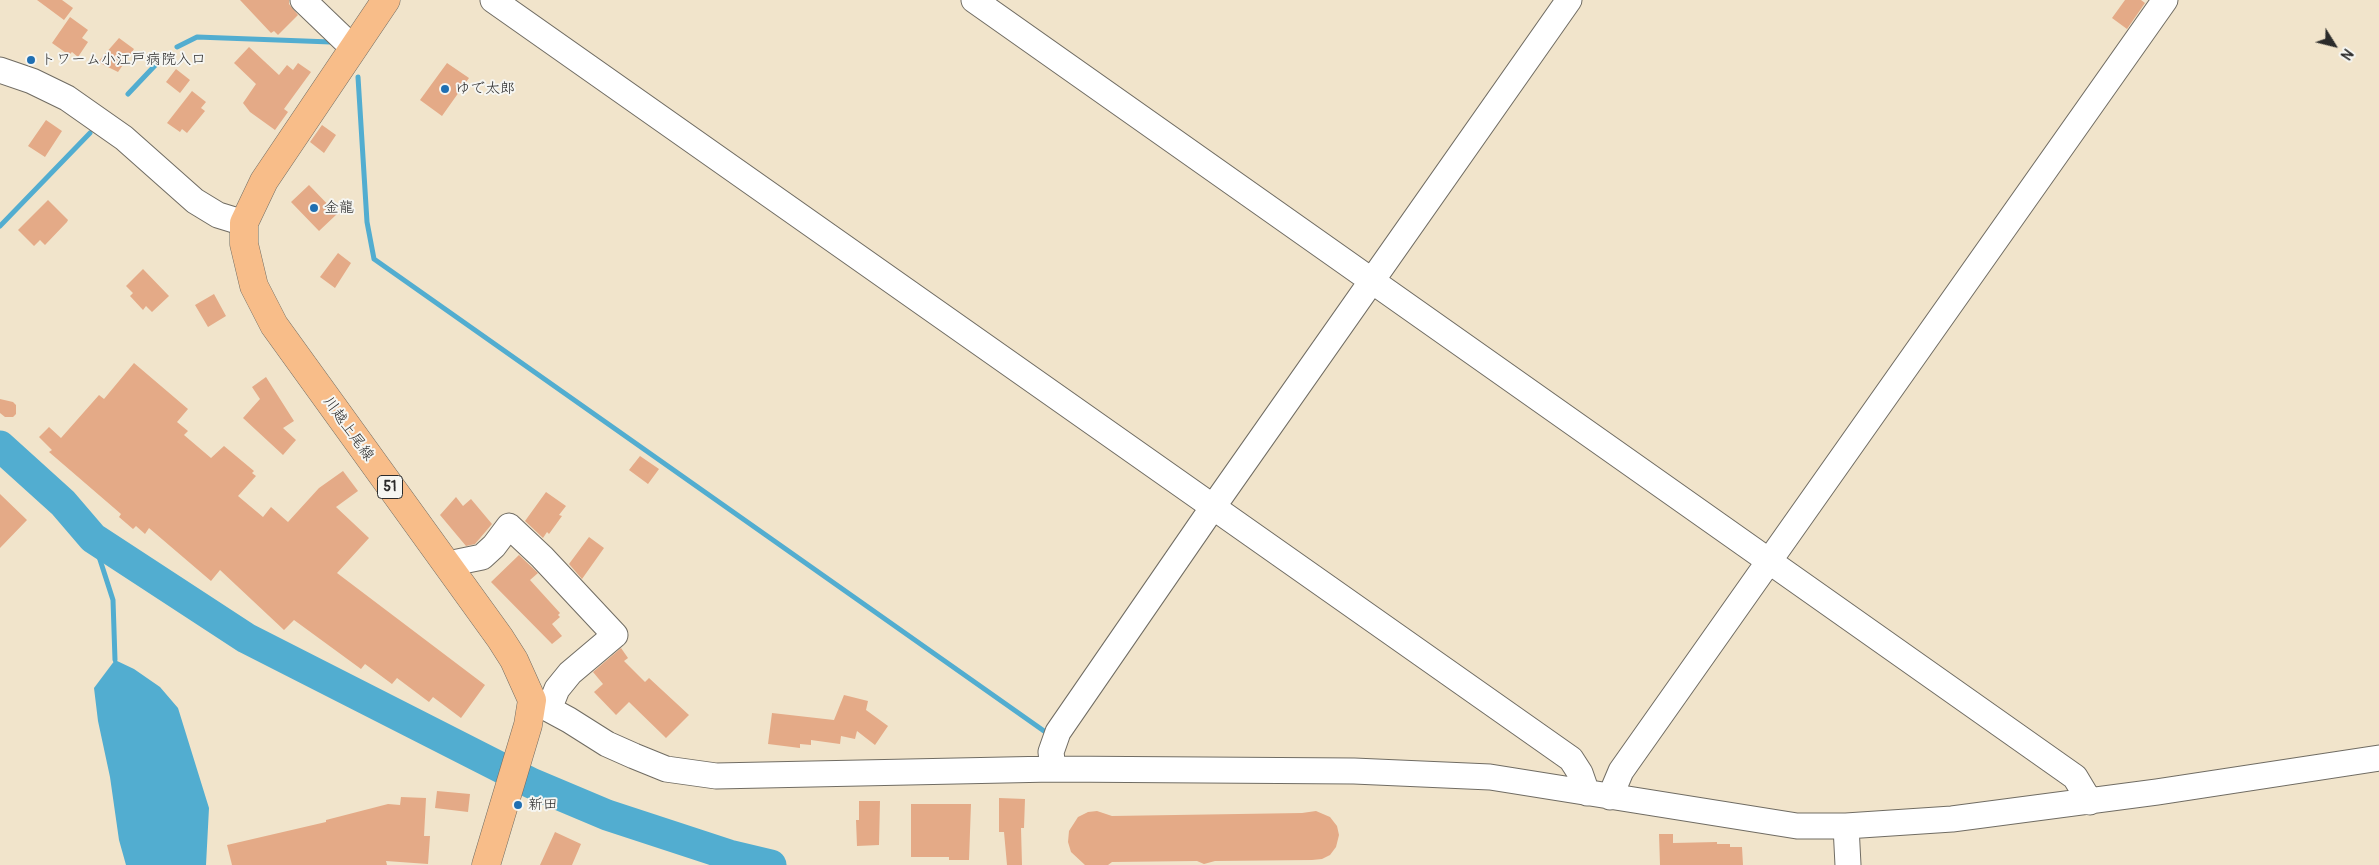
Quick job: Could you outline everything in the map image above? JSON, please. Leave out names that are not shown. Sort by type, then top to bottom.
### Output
[{"type":"main road","name":"川越上尾線","points":[[386,0],[264,180],[244,224],[244,244],[254,286],[274,325],[353,437],[448,564],[510,653],[541,704]]},
{"type":"main road","points":[[486,865],[531,713],[541,704]]},
{"type":"street","points":[[303,0],[353,48]]},
{"type":"street","points":[[493,0],[1572,759],[1580,773],[1598,795]]},
{"type":"street","points":[[974,0],[2074,777],[2090,802]]},
{"type":"street","points":[[1053,770],[1051,752],[1058,732],[1213,507],[1569,0]]},
{"type":"street","points":[[1598,795],[1621,771],[2165,0]]},
{"type":"street","points":[[0,70],[32,81],[67,98],[124,138],[195,202],[218,215],[244,224]]},
{"type":"street","points":[[448,564],[482,557],[494,546],[509,526],[542,557],[615,635],[570,673],[541,704],[607,744],[634,756],[666,769],[716,776],[1053,770],[1354,771],[1480,776],[1797,826],[1846,826],[1952,820],[2090,802],[2379,758]]},
{"type":"street","points":[[1846,826],[1848,865]]},
{"type":"water","points":[[115,660],[134,669],[160,687],[178,708],[209,808],[206,865],[126,865],[119,840],[94,688]]},
{"type":"building","points":[[37,0],[62,0],[73,8],[64,20]]},
{"type":"building","points":[[240,0],[289,0],[289,4],[298,15],[278,35],[274,31],[271,33]]},
{"type":"building","points":[[2125,0],[2141,0],[2145,3],[2127,29],[2112,18]]},
{"type":"building","points":[[70,17],[88,30],[82,38],[88,42],[78,57],[72,52],[69,55],[52,43]]},
{"type":"building","points":[[119,38],[134,49],[118,72],[98,62]]},
{"type":"building","points":[[249,47],[279,75],[287,65],[293,70],[298,63],[311,72],[284,109],[288,112],[275,130],[250,112],[243,103],[256,84],[234,63]]},
{"type":"building","name":"ゆで太郎","points":[[447,63],[469,78],[442,116],[420,100]]},
{"type":"building","points":[[176,69],[190,80],[180,93],[166,82]]},
{"type":"building","points":[[192,91],[206,102],[201,108],[205,111],[187,133],[182,129],[180,132],[167,123]]},
{"type":"building","points":[[46,120],[62,131],[45,157],[28,146]]},
{"type":"building","points":[[322,125],[336,135],[324,153],[310,142]]},
{"type":"building","name":"金龍","points":[[309,185],[337,214],[319,231],[291,202]]},
{"type":"building","points":[[48,200],[68,220],[45,245],[40,240],[34,246],[18,230]]},
{"type":"building","points":[[338,253],[351,263],[335,288],[320,277]]},
{"type":"building","points":[[143,269],[169,296],[152,312],[146,306],[143,310],[130,296],[133,293],[126,286]]},
{"type":"building","points":[[214,294],[226,316],[208,327],[195,305]]},
{"type":"building","points":[[134,363],[188,409],[177,422],[188,431],[184,435],[211,458],[224,446],[254,471],[252,473],[256,476],[238,496],[263,517],[271,507],[288,522],[319,488],[343,471],[358,491],[336,507],[369,538],[337,573],[485,685],[461,718],[433,697],[429,702],[397,678],[392,684],[365,664],[361,669],[294,620],[284,630],[220,570],[211,581],[149,528],[145,534],[136,526],[133,529],[119,517],[121,514],[49,452],[52,450],[39,437],[49,427],[61,438],[99,395],[104,399]]},
{"type":"building","points":[[266,377],[294,421],[283,428],[296,440],[283,455],[243,418],[260,399],[252,387]]},
{"type":"building","points":[[0,399],[13,402],[16,405],[16,414],[13,417],[5,417],[0,413]]},
{"type":"building","points":[[640,456],[659,469],[648,484],[629,470]]},
{"type":"building","points":[[546,492],[566,506],[559,515],[562,516],[549,534],[547,532],[543,538],[525,521]]},
{"type":"building","points":[[0,494],[27,520],[0,548]]},
{"type":"building","points":[[456,497],[463,506],[471,499],[492,524],[475,544],[466,546],[440,515]]},
{"type":"building","points":[[589,537],[604,548],[582,579],[569,564]]},
{"type":"building","points":[[519,555],[538,573],[530,580],[560,613],[558,615],[560,617],[552,624],[562,636],[552,644],[491,582]]},
{"type":"building","points":[[621,648],[628,658],[624,661],[645,682],[649,678],[689,715],[666,738],[629,702],[616,715],[594,692],[603,684],[593,672]]},
{"type":"building","points":[[844,695],[868,701],[866,710],[888,726],[875,745],[857,731],[855,739],[841,736],[840,744],[811,740],[811,745],[800,744],[800,748],[768,744],[772,713],[834,720]]},
{"type":"building","points":[[437,791],[470,794],[468,812],[435,808]]},
{"type":"building","points":[[401,797],[426,798],[424,836],[430,836],[428,864],[386,861],[387,865],[232,865],[227,845],[326,822],[326,820],[388,804],[400,805]]},
{"type":"building","points":[[999,798],[1025,799],[1024,828],[1021,828],[1022,865],[1007,865],[1004,832],[999,832]]},
{"type":"building","points":[[859,801],[880,801],[879,845],[857,846],[856,820],[859,820]]},
{"type":"building","points":[[911,804],[971,804],[969,860],[949,860],[949,857],[911,857]]},
{"type":"building","points":[[1097,811],[1112,816],[1302,813],[1316,811],[1330,817],[1337,826],[1339,835],[1336,847],[1330,855],[1322,859],[1215,861],[1204,864],[1197,861],[1112,862],[1108,865],[1085,865],[1071,852],[1068,842],[1069,831],[1078,817],[1088,812]]},
{"type":"building","points":[[555,832],[581,844],[572,865],[540,865]]},
{"type":"building","points":[[1659,834],[1673,834],[1673,843],[1717,842],[1717,844],[1730,844],[1730,847],[1742,847],[1743,865],[1660,865]]},
{"type":"waterway","points":[[177,47],[197,37],[331,42]]},
{"type":"waterway","points":[[128,94],[163,57]]},
{"type":"waterway","points":[[358,77],[367,222],[374,259],[1044,731]]},
{"type":"waterway","points":[[0,226],[90,133]]},
{"type":"waterway","points":[[0,446],[63,503],[93,538],[246,638],[531,783],[607,815],[729,855],[771,865]]},
{"type":"waterway","points":[[93,538],[113,600],[115,660]]},
{"type":"place","name":"トワーム小江戸病院入口","points":[[31,60]]},
{"type":"place","name":"ゆで太郎","points":[[445,89]]},
{"type":"place","name":"金龍","points":[[314,208]]},
{"type":"place","name":"新田","points":[[518,805]]}]
